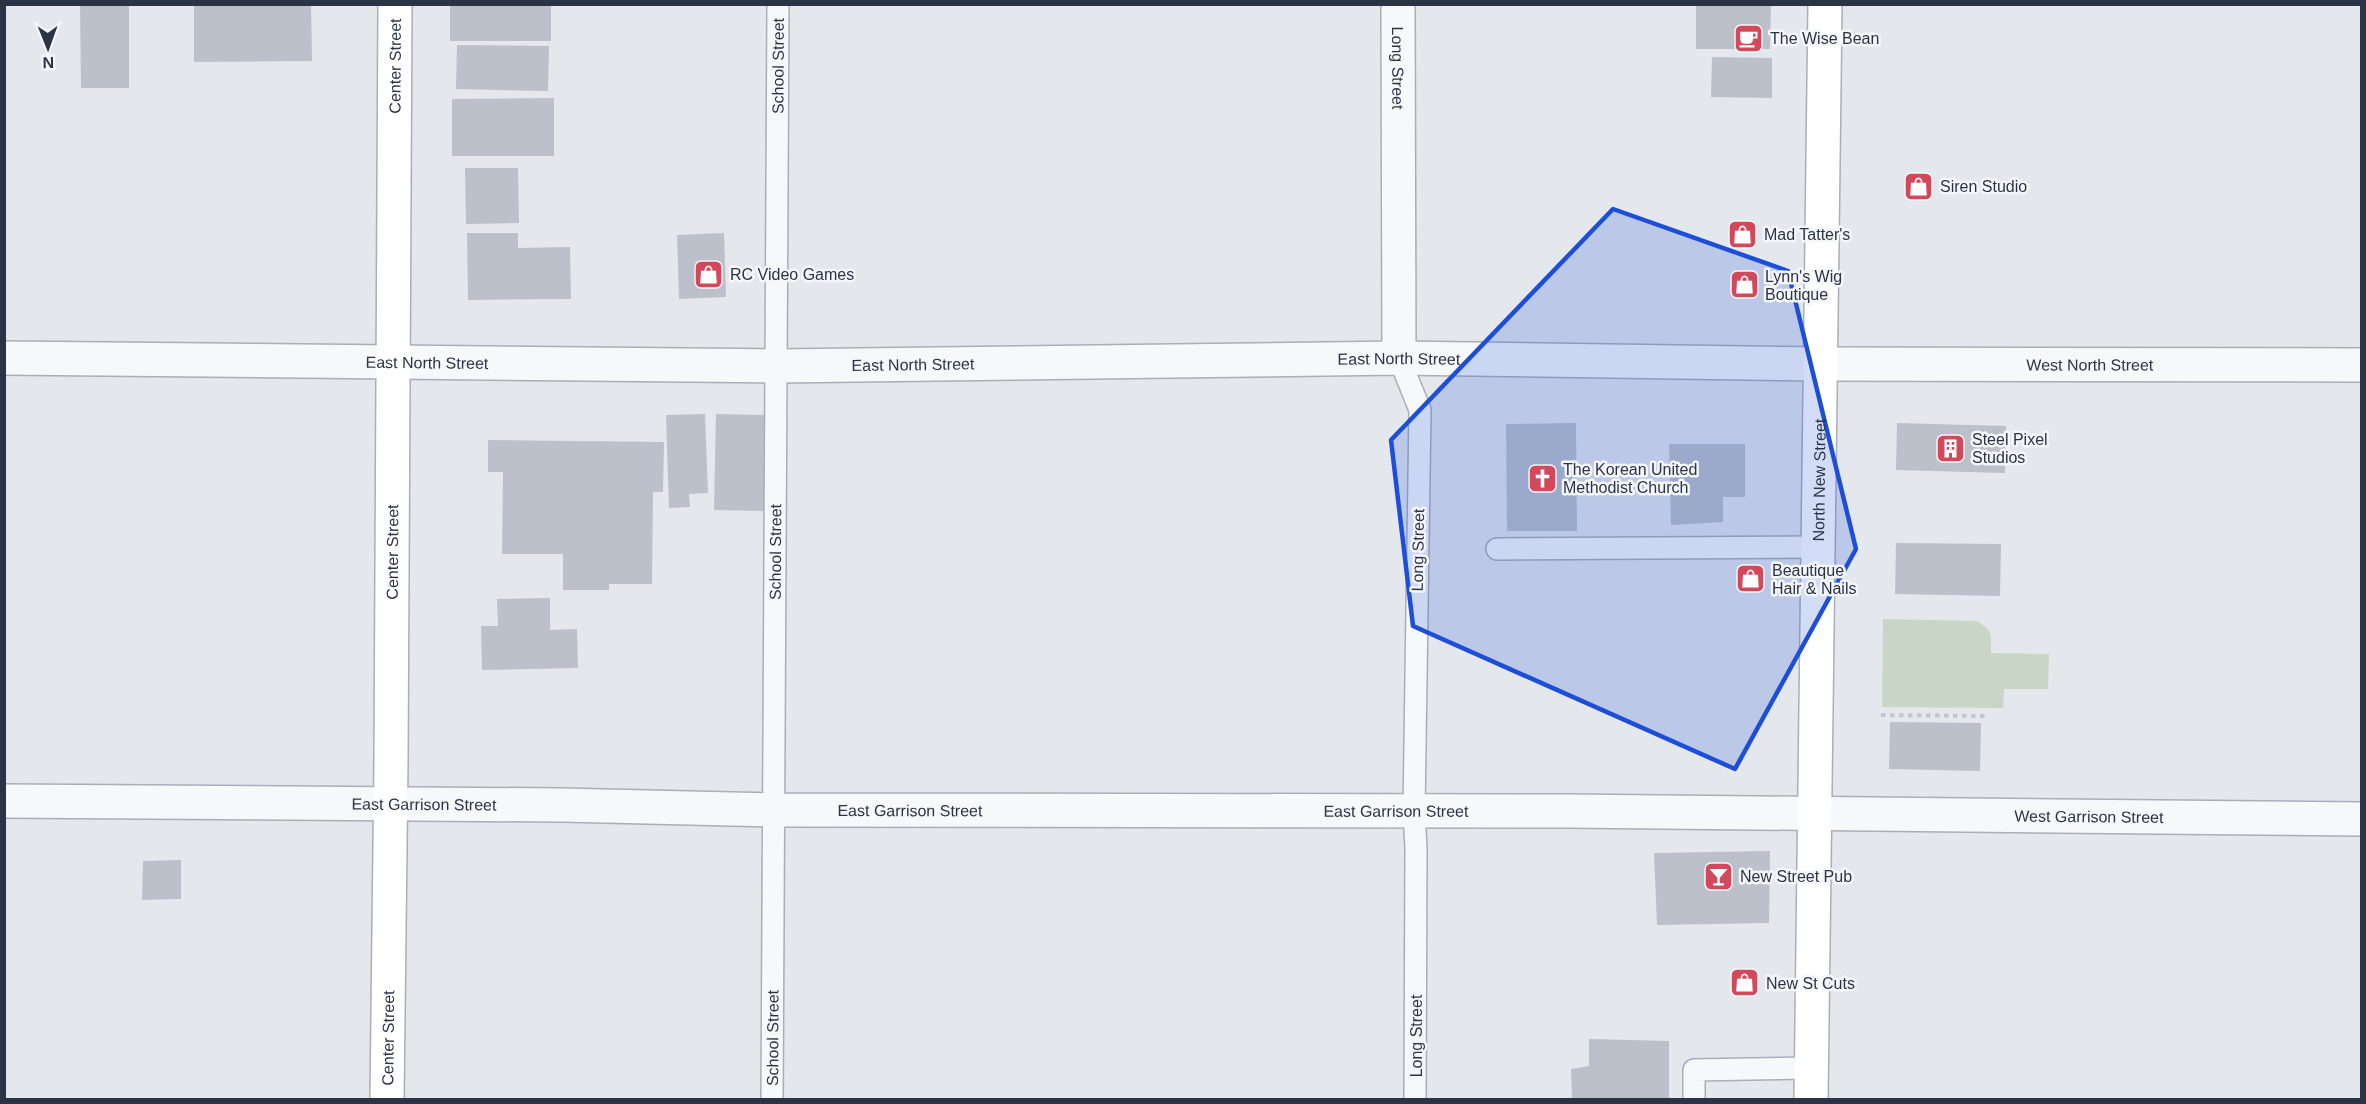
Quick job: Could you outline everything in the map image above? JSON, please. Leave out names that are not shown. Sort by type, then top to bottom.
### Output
[{"type":"main road","name":"Center Street","points":[[387,1100],[391,803],[395,4]]},
{"type":"main road","name":"North New Street","points":[[1811,1084],[1825,4]]},
{"type":"street","name":"Long Street","points":[[1398,4],[1399,358]]},
{"type":"street","name":"East North Street","points":[[4,358],[394,360],[777,366],[1399,358],[1821,364]]},
{"type":"street","name":"West North Street","points":[[1821,364],[2361,365]]},
{"type":"street","name":"East Garrison Street","points":[[4,801],[391,803],[775,810],[1815,813]]},
{"type":"street","name":"West Garrison Street","points":[[1815,813],[2361,819]]},
{"type":"lane","name":"School Street","points":[[772,1100],[778,4]]},
{"type":"lane","name":"Long Street","points":[[1399,358],[1420,410],[1414,811],[1416,848],[1415,1100]]},
{"type":"lane","points":[[1497,549],[1818,547]]},
{"type":"lane","points":[[1694,1100],[1694,1070],[1811,1084]]},
{"type":"path","points":[[1881,715],[1987,716]]},
{"type":"highlighted area","points":[[1613,209],[1788,271],[1856,549],[1735,769],[1413,626],[1391,440]]},
{"type":"green space","points":[[1883,619],[1976,621],[1989,631],[1991,653],[2049,654],[2048,689],[2004,689],[2003,708],[1882,707]]},
{"type":"building","points":[[80,4],[129,4],[129,88],[81,88]]},
{"type":"building","points":[[194,4],[311,4],[312,61],[194,62]]},
{"type":"building","points":[[450,4],[551,4],[551,41],[450,41]]},
{"type":"building","points":[[1696,4],[1771,4],[1770,49],[1696,49]]},
{"type":"building","points":[[457,45],[549,46],[548,91],[456,89]]},
{"type":"building","points":[[1712,57],[1772,58],[1772,98],[1711,97]]},
{"type":"building","points":[[554,98],[554,156],[452,156],[452,99]]},
{"type":"building","points":[[465,168],[518,168],[519,223],[466,224]]},
{"type":"building","points":[[467,233],[518,233],[518,248],[570,247],[571,299],[468,300]]},
{"type":"building","points":[[724,233],[726,297],[679,299],[677,235]]},
{"type":"building","points":[[705,414],[708,493],[689,494],[690,507],[669,508],[666,415]]},
{"type":"building","points":[[716,414],[768,415],[767,511],[714,510]]},
{"type":"building","name":"The Korean United Methodist Church","points":[[1576,423],[1577,531],[1507,531],[1506,424]]},
{"type":"building","name":"Steel Pixel Studios","points":[[1897,423],[2006,426],[2005,473],[1896,470]]},
{"type":"building","points":[[488,440],[664,442],[663,492],[653,492],[652,584],[609,584],[609,590],[563,590],[563,554],[502,554],[503,472],[488,472]]},
{"type":"building","points":[[1669,444],[1745,444],[1745,497],[1723,497],[1723,522],[1671,525]]},
{"type":"building","points":[[1896,543],[2001,544],[2000,596],[1895,594]]},
{"type":"building","points":[[550,598],[550,630],[577,629],[578,668],[482,670],[481,626],[498,626],[497,599]]},
{"type":"building","points":[[1890,722],[1981,723],[1980,771],[1889,769]]},
{"type":"building","points":[[1770,851],[1769,923],[1657,925],[1654,853]]},
{"type":"building","points":[[181,860],[181,899],[142,900],[143,861]]},
{"type":"building","points":[[1589,1039],[1669,1041],[1669,1100],[1572,1100],[1571,1069],[1589,1066]]},
{"type":"place","name":"The Wise Bean","points":[[1749,38]]},
{"type":"place","name":"Siren Studio","points":[[1919,186]]},
{"type":"place","name":"Mad Tatter's","points":[[1743,234]]},
{"type":"place","name":"RC Video Games","points":[[709,274]]},
{"type":"place","name":"Lynn's Wig Boutique","points":[[1744,285]]},
{"type":"place","name":"Steel Pixel Studios","points":[[1951,448]]},
{"type":"place","name":"The Korean United Methodist Church","points":[[1542,478]]},
{"type":"place","name":"Beautique Hair & Nails","points":[[1751,579]]},
{"type":"place","name":"New Street Pub","points":[[1719,876]]},
{"type":"place","name":"New St Cuts","points":[[1745,983]]}]
